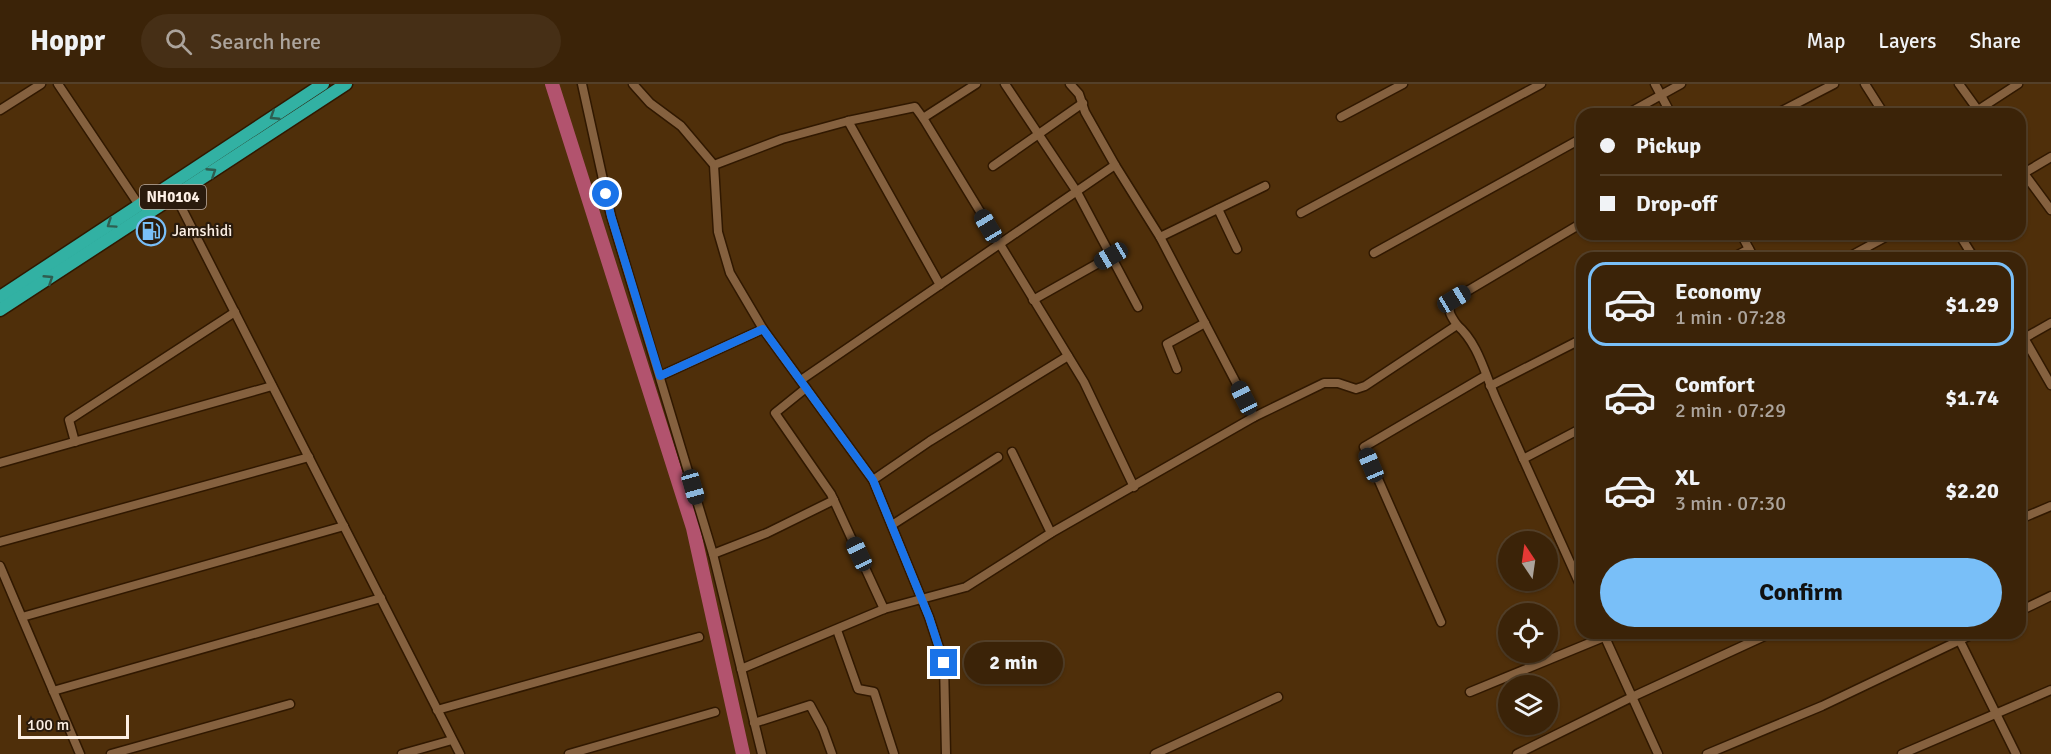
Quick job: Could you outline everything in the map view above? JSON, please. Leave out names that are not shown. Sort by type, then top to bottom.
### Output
[{"type":"highway","name":"NH0104","points":[[0,310],[323,84]]},
{"type":"highway","name":"NH0104","points":[[0,297],[139,205],[172,191],[346,84]]},
{"type":"street","points":[[0,110],[41,84]]},
{"type":"street","points":[[58,84],[139,205]]},
{"type":"street","points":[[582,84],[611,216],[713,554],[762,754]]},
{"type":"street","points":[[633,84],[650,103],[681,126],[714,165],[718,232],[730,273],[763,329],[873,480],[929,617],[944,663],[946,754]]},
{"type":"street","points":[[923,118],[965,87],[976,84]]},
{"type":"street","points":[[1005,84],[1077,192],[1138,307]]},
{"type":"street","points":[[1070,84],[1083,103],[1085,112],[1115,165],[1160,237],[1254,417]]},
{"type":"street","points":[[1341,117],[1403,84]]},
{"type":"street","points":[[1301,213],[1541,84]]},
{"type":"street","points":[[1655,84],[1668,108]]},
{"type":"street","points":[[1638,108],[1681,84]]},
{"type":"street","points":[[1788,108],[1834,84]]},
{"type":"street","points":[[1865,84],[1880,108]]},
{"type":"street","points":[[1959,84],[1976,108]]},
{"type":"street","points":[[1985,108],[2018,84]]},
{"type":"street","points":[[993,166],[1083,103]]},
{"type":"street","points":[[714,165],[782,139],[848,121],[913,107],[923,118],[1084,382],[1134,487]]},
{"type":"street","points":[[848,121],[940,285]]},
{"type":"street","points":[[1374,253],[1576,141]]},
{"type":"street","points":[[2026,169],[2051,157]]},
{"type":"street","points":[[884,609],[834,500],[775,413],[803,384],[998,244],[1115,165]]},
{"type":"street","points":[[2026,176],[2051,210]]},
{"type":"street","points":[[1160,237],[1265,186]]},
{"type":"street","points":[[172,191],[460,754]]},
{"type":"street","points":[[1218,209],[1237,249]]},
{"type":"street","points":[[1576,227],[1454,299],[1449,306],[1449,313],[1468,335],[1576,576]]},
{"type":"street","points":[[1745,240],[1751,252]]},
{"type":"street","points":[[1858,252],[1881,240]]},
{"type":"street","points":[[1743,252],[1749,249]]},
{"type":"street","points":[[1033,300],[1111,256]]},
{"type":"street","points":[[75,442],[69,420],[235,312]]},
{"type":"street","points":[[1177,369],[1167,344],[1205,323]]},
{"type":"street","points":[[2026,334],[2051,323]]},
{"type":"street","points":[[741,669],[884,609],[966,587],[1051,533],[1254,417],[1324,383],[1338,383],[1356,389],[1365,386],[1457,325]]},
{"type":"street","points":[[660,376],[763,329]]},
{"type":"street","points":[[1490,386],[1576,342]]},
{"type":"street","points":[[2026,343],[2051,385]]},
{"type":"street","points":[[873,480],[930,441],[1068,356]]},
{"type":"street","points":[[1441,622],[1364,447],[1485,376]]},
{"type":"street","points":[[0,464],[272,386]]},
{"type":"street","points":[[1523,459],[1576,431]]},
{"type":"street","points":[[1012,452],[1051,533]]},
{"type":"street","points":[[0,542],[309,457]]},
{"type":"street","points":[[892,525],[998,458]]},
{"type":"street","points":[[713,554],[767,533],[834,500]]},
{"type":"street","points":[[2026,516],[2051,506]]},
{"type":"street","points":[[22,618],[344,526]]},
{"type":"street","points":[[0,566],[80,754]]},
{"type":"street","points":[[2026,608],[2051,596]]},
{"type":"street","points":[[53,691],[381,598]]},
{"type":"street","points":[[837,630],[858,689],[874,692],[894,754]]},
{"type":"street","points":[[437,710],[699,637]]},
{"type":"street","points":[[1470,692],[1595,639]]},
{"type":"street","points":[[1606,639],[1658,754]]},
{"type":"street","points":[[1517,754],[1632,697],[1758,639]]},
{"type":"street","points":[[1707,754],[1822,706],[1954,639]]},
{"type":"street","points":[[1959,639],[1994,714],[2016,754]]},
{"type":"street","points":[[1902,754],[2051,690]]},
{"type":"street","points":[[1155,754],[1278,698]]},
{"type":"street","points":[[111,754],[290,704]]},
{"type":"street","points":[[754,723],[810,705],[823,729],[832,754]]},
{"type":"street","points":[[569,754],[715,712]]},
{"type":"street","points":[[402,754],[453,740]]},
{"type":"waterway","points":[[552,84],[693,528],[743,754]]},
{"type":"place","name":"Jamshidi","points":[[151,231]]},
{"type":"route","points":[[606,194],[660,376],[763,329],[873,480],[929,617],[944,663]]}]
